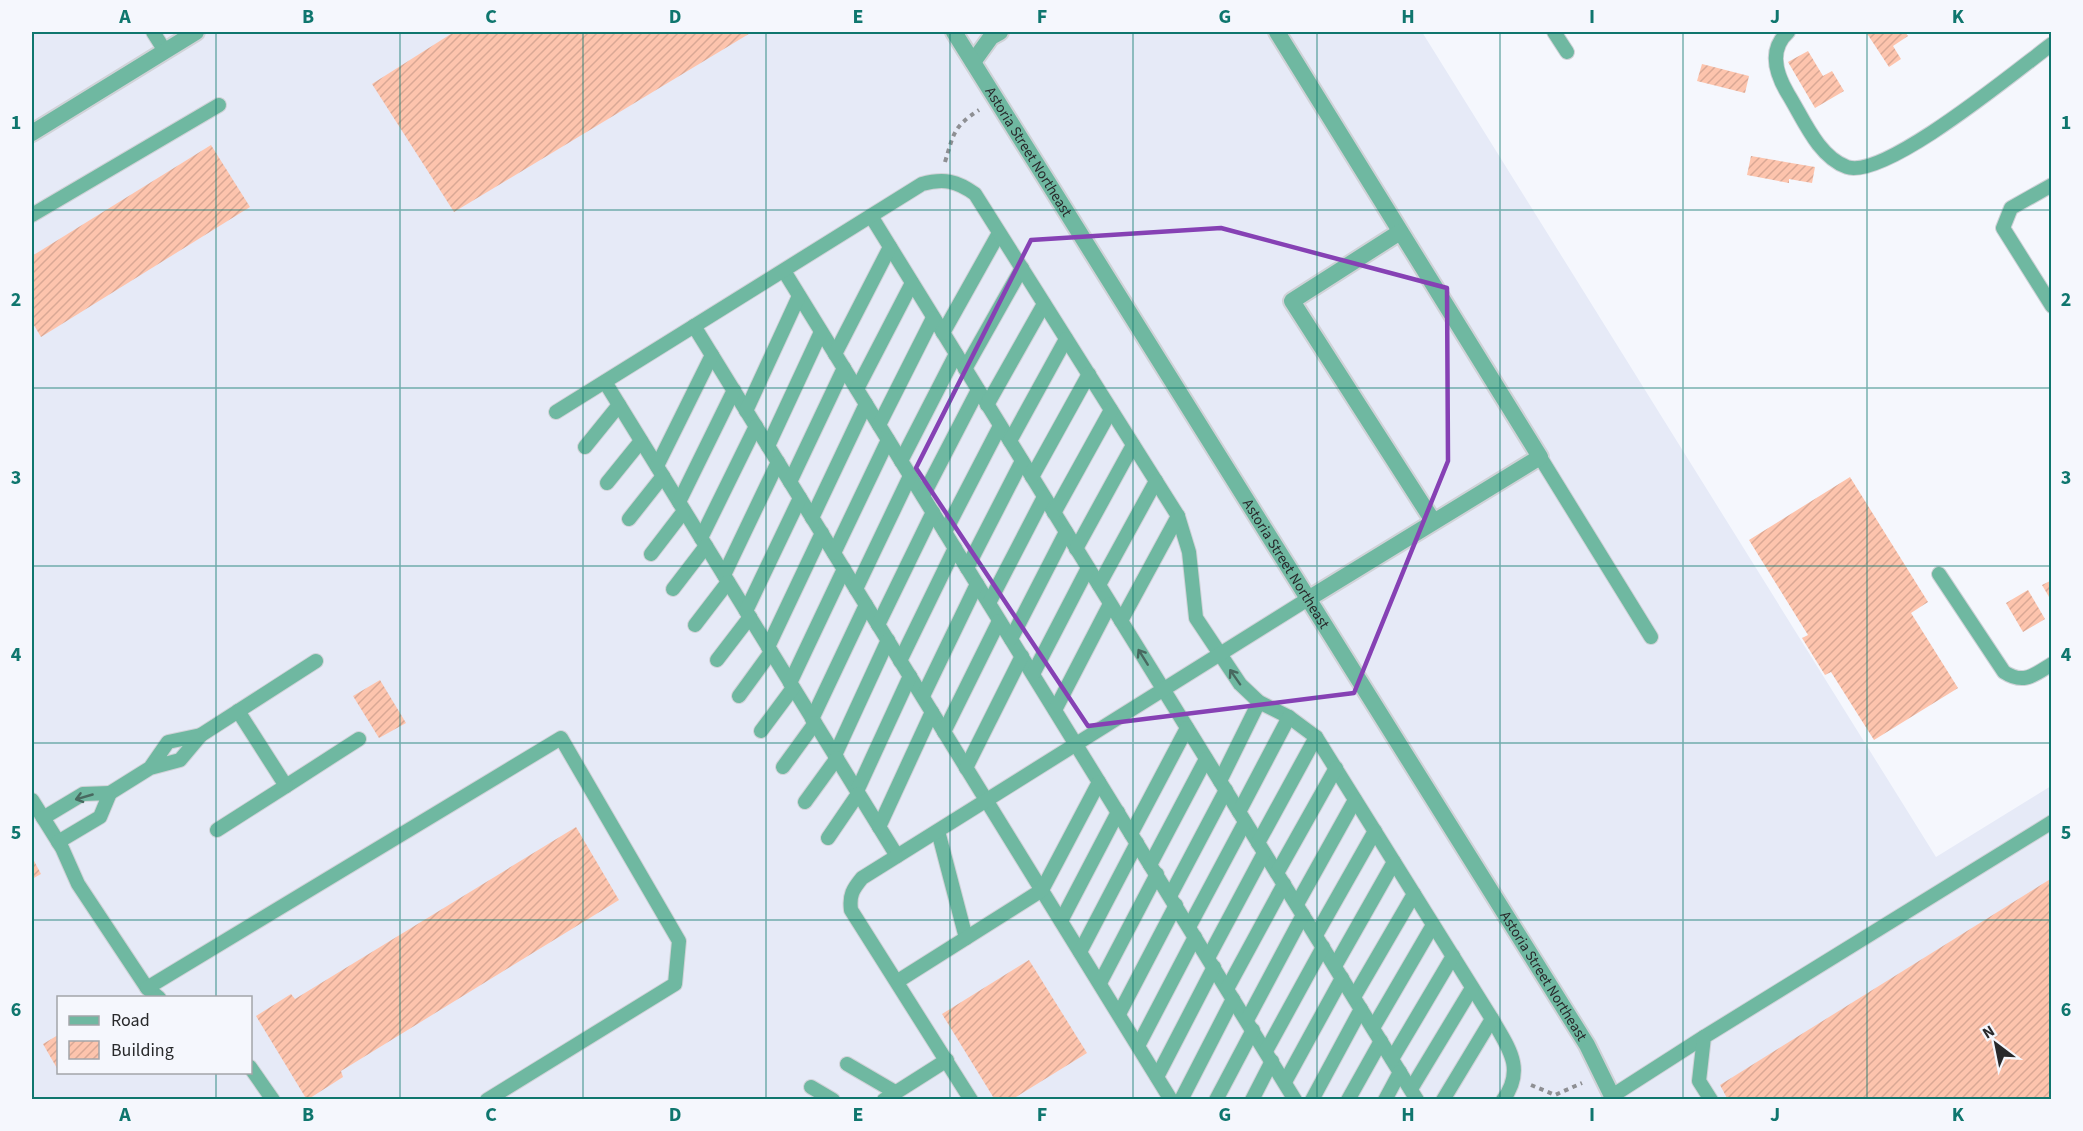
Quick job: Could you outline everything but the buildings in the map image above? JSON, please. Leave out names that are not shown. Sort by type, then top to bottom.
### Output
[{"type":"street","points":[[34,128],[196,32]]},
{"type":"street","name":"Astoria Street Northeast","points":[[954,32],[1581,1034],[1613,1098]]},
{"type":"street","points":[[974,62],[991,38],[1000,32]]},
{"type":"street","points":[[1277,32],[1540,457],[1308,599]]},
{"type":"street","points":[[1400,231],[1292,301],[1433,521]]},
{"type":"lane","points":[[153,32],[165,51]]},
{"type":"lane","points":[[1554,32],[1567,52]]},
{"type":"lane","points":[[1788,32],[1776,52],[1778,76],[1814,139],[1825,153],[1848,168],[1872,166],[1904,149],[1954,118],[2052,44]]},
{"type":"lane","points":[[32,215],[219,105]]},
{"type":"lane","points":[[556,412],[922,184],[946,180],[964,185],[975,194],[1178,516],[1190,552],[1196,618],[1240,684],[1259,702],[1289,717],[1316,737],[1492,1019],[1512,1055],[1514,1078],[1503,1100]]},
{"type":"lane","points":[[2052,185],[2011,208],[2003,228],[2052,306]]},
{"type":"lane","points":[[871,216],[1414,1094],[1472,988]]},
{"type":"lane","points":[[943,333],[999,233]]},
{"type":"lane","points":[[835,354],[890,247]]},
{"type":"lane","points":[[965,369],[1022,268]]},
{"type":"lane","points":[[784,271],[1290,1093]]},
{"type":"lane","points":[[857,389],[912,283]]},
{"type":"lane","points":[[746,411],[799,296]]},
{"type":"lane","points":[[987,405],[1044,304]]},
{"type":"lane","points":[[879,425],[933,318]]},
{"type":"lane","points":[[694,326],[1171,1100]]},
{"type":"lane","points":[[768,446],[821,332]]},
{"type":"lane","points":[[1010,441],[1066,339]]},
{"type":"lane","points":[[901,461],[956,354]]},
{"type":"lane","points":[[629,519],[660,471],[712,355]]},
{"type":"lane","points":[[790,482],[844,368]]},
{"type":"lane","points":[[1032,477],[1089,374]]},
{"type":"lane","points":[[605,382],[897,856]]},
{"type":"lane","points":[[651,554],[682,507],[734,390]]},
{"type":"lane","points":[[923,496],[978,390]]},
{"type":"lane","points":[[812,518],[866,404]]},
{"type":"lane","points":[[585,447],[619,405]]},
{"type":"lane","points":[[1054,513],[1111,410]]},
{"type":"lane","points":[[673,590],[704,542],[756,426]]},
{"type":"lane","points":[[945,532],[1000,426]]},
{"type":"lane","points":[[834,553],[888,440]]},
{"type":"lane","points":[[607,483],[641,441]]},
{"type":"lane","points":[[1076,549],[1133,445]]},
{"type":"lane","points":[[1540,457],[1652,638]]},
{"type":"lane","points":[[967,567],[1022,461]]},
{"type":"lane","points":[[695,625],[726,578],[778,462]]},
{"type":"lane","points":[[856,589],[910,476]]},
{"type":"lane","points":[[1099,585],[1156,481]]},
{"type":"lane","points":[[989,603],[1044,497]]},
{"type":"lane","points":[[717,660],[748,614],[800,498]]},
{"type":"lane","points":[[878,625],[933,512]]},
{"type":"lane","points":[[1121,621],[1178,516]]},
{"type":"lane","points":[[1011,639],[1066,532]]},
{"type":"lane","points":[[739,696],[770,650],[822,533]]},
{"type":"lane","points":[[900,661],[955,548]]},
{"type":"lane","points":[[1033,674],[1088,568]]},
{"type":"lane","points":[[761,731],[792,685],[844,569]]},
{"type":"lane","points":[[1939,574],[2004,672],[2015,680],[2028,678],[2052,664]]},
{"type":"lane","points":[[922,696],[977,585]]},
{"type":"lane","points":[[971,1100],[898,981],[851,910],[849,899],[852,889],[862,878],[1308,599]]},
{"type":"lane","points":[[1055,710],[1110,604]]},
{"type":"lane","points":[[783,767],[814,721],[866,605]]},
{"type":"lane","points":[[944,732],[999,621]]},
{"type":"lane","points":[[806,802],[836,757],[888,640]]},
{"type":"lane","points":[[966,768],[1022,656]]},
{"type":"lane","points":[[43,818],[83,794],[110,793],[150,768],[180,760],[201,735],[316,661]]},
{"type":"lane","points":[[828,838],[857,792],[910,676]]},
{"type":"lane","points":[[1119,1014],[1173,901],[1259,702]]},
{"type":"lane","points":[[238,711],[286,786]]},
{"type":"lane","points":[[879,827],[932,712]]},
{"type":"lane","points":[[1138,1046],[1289,717]]},
{"type":"lane","points":[[1080,952],[1187,728]]},
{"type":"lane","points":[[150,768],[168,742],[201,735]]},
{"type":"lane","points":[[1157,1077],[1211,963],[1261,848],[1316,737]]},
{"type":"lane","points":[[147,988],[561,738],[679,941],[675,984],[487,1100]]},
{"type":"lane","points":[[217,830],[359,739]]},
{"type":"lane","points":[[1100,983],[1206,759]]},
{"type":"lane","points":[[1181,1100],[1281,879],[1336,768]]},
{"type":"lane","points":[[898,981],[1042,890],[1099,782]]},
{"type":"lane","points":[[58,842],[100,817],[110,793]]},
{"type":"lane","points":[[32,800],[58,842],[78,884],[147,988],[157,996]]},
{"type":"lane","points":[[1216,1100],[1300,910],[1355,800]]},
{"type":"lane","points":[[1061,921],[1118,812]]},
{"type":"lane","points":[[1613,1098],[1704,1037],[2052,822]]},
{"type":"lane","points":[[938,831],[966,938]]},
{"type":"lane","points":[[1252,1100],[1319,941],[1375,831]]},
{"type":"lane","points":[[1290,1093],[1338,972],[1394,862]]},
{"type":"lane","points":[[1312,1100],[1358,1003],[1414,894]]},
{"type":"lane","points":[[1373,1028],[1433,925]]},
{"type":"lane","points":[[1392,1059],[1453,956]]},
{"type":"lane","points":[[1443,1100],[1492,1019]]},
{"type":"lane","points":[[1704,1037],[1699,1081],[1711,1100]]},
{"type":"lane","points":[[1348,1100],[1381,1041]]},
{"type":"lane","points":[[847,1064],[889,1096],[947,1060]]},
{"type":"lane","points":[[252,1070],[273,1100]]},
{"type":"lane","points":[[1384,1100],[1400,1072]]},
{"type":"lane","points":[[811,1087],[833,1100]]},
{"type":"path","points":[[946,180],[945,163],[955,131],[961,122],[997,99]]},
{"type":"path","points":[[1514,1078],[1555,1095],[1601,1074]]},
{"type":"highlighted area","points":[[1221,228],[1447,288],[1448,461],[1354,693],[1088,726],[916,468],[1031,240]]},
{"type":"shaded area","points":[[32,32],[1422,32],[1936,857],[2051,786],[2051,1099],[32,1099]]}]
